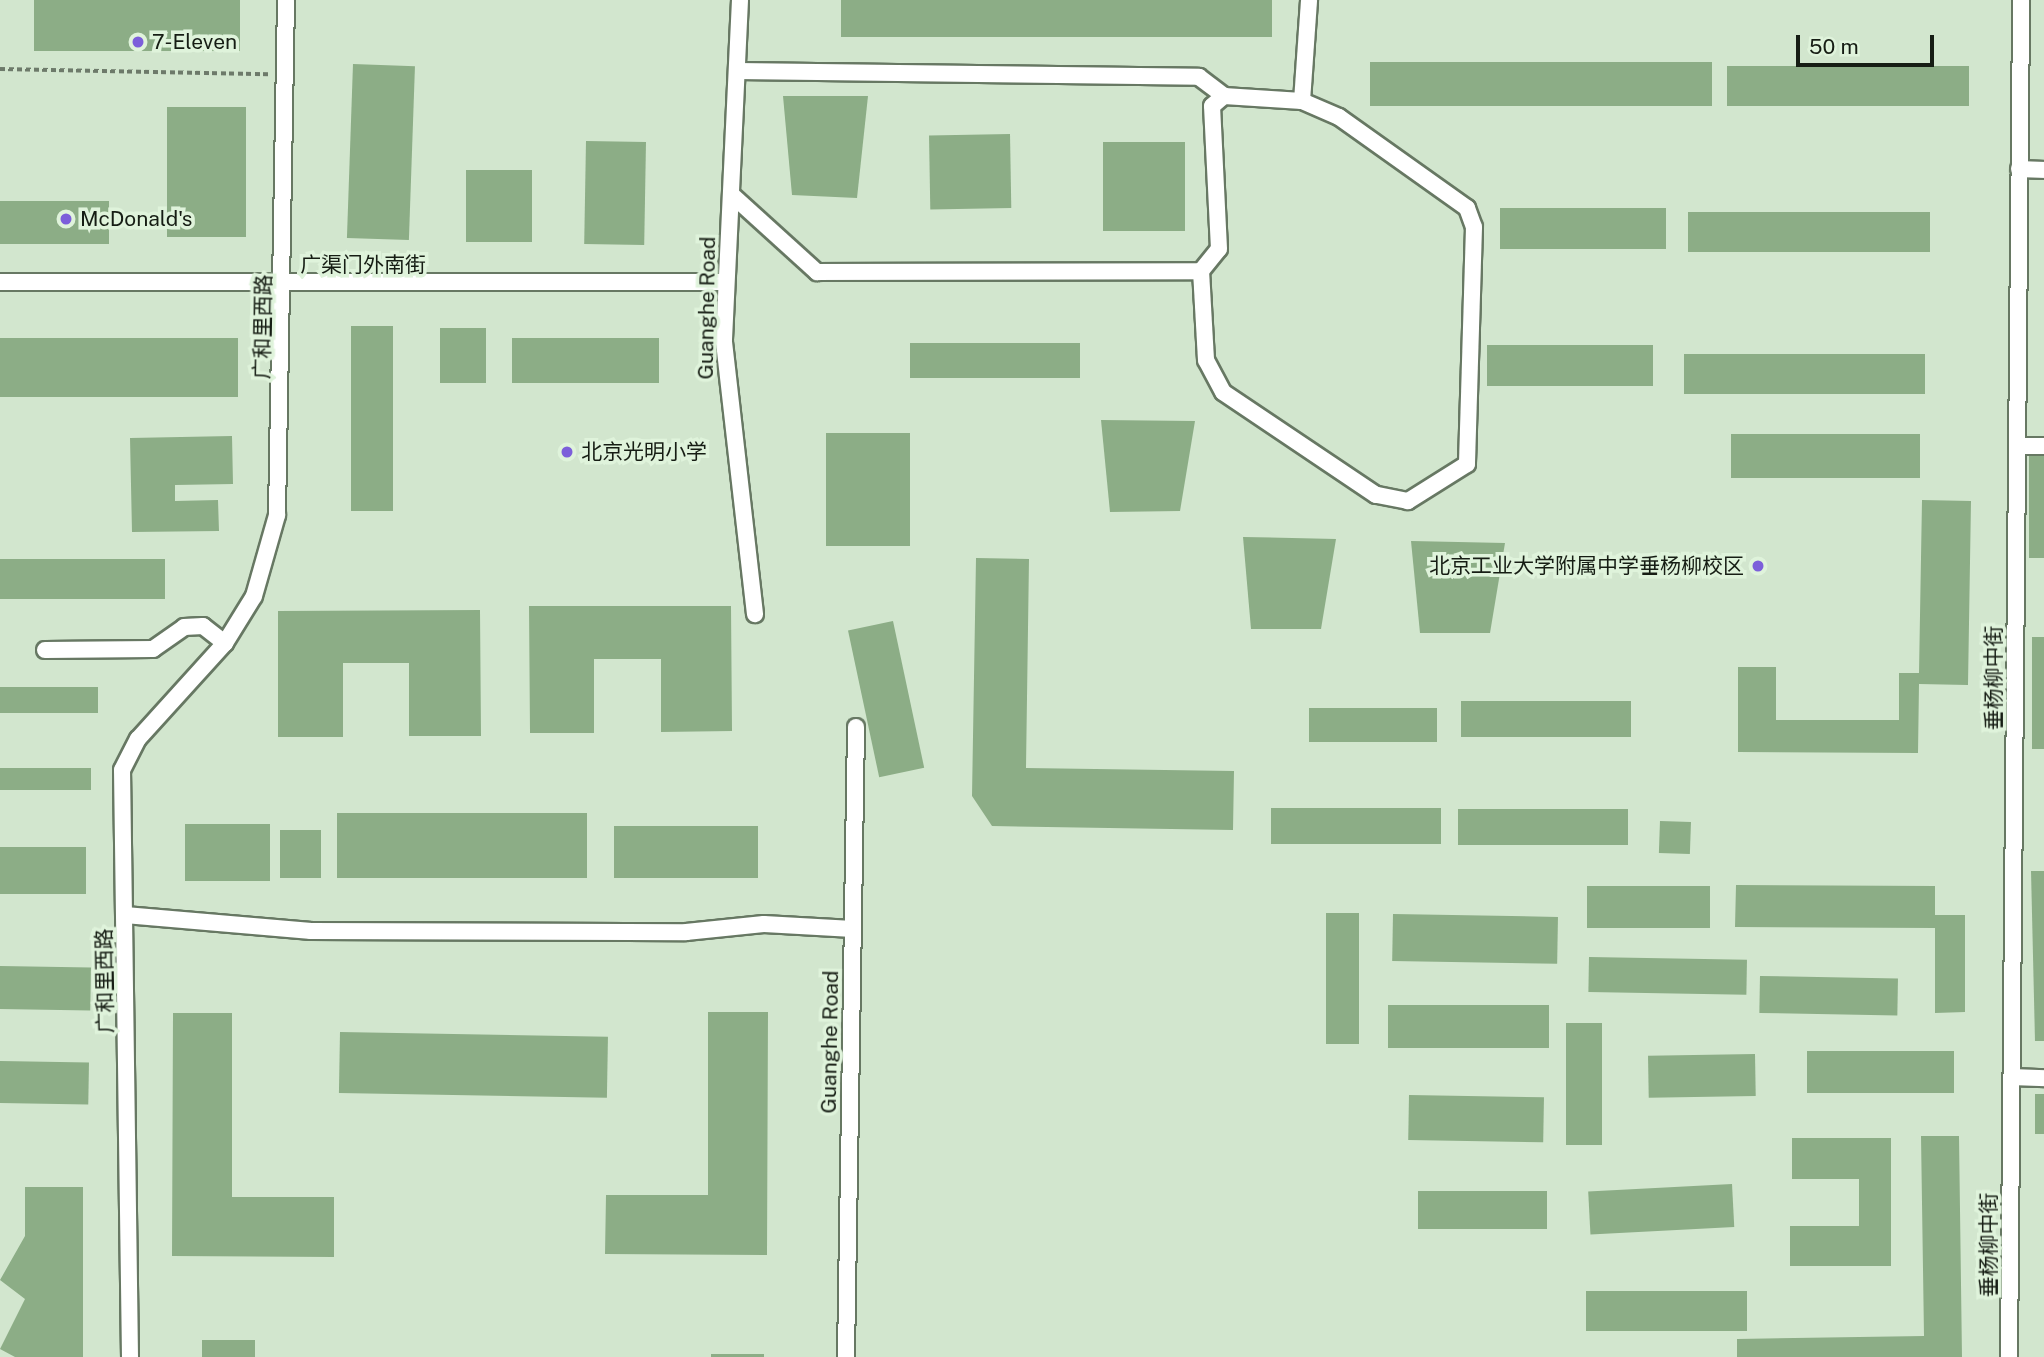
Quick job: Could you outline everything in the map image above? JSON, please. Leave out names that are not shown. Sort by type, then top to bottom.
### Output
[{"type":"street","name":"广和里西路","points":[[130,1357],[122,770],[138,739],[225,643],[254,596],[277,515],[286,286],[286,0]]},
{"type":"street","name":"Guanghe Road","points":[[740,0],[732,195],[725,282],[727,406],[755,614]]},
{"type":"street","points":[[1303,101],[1309,0]]},
{"type":"street","name":"垂杨柳中街","points":[[2010,1357],[2021,0]]},
{"type":"street","points":[[737,71],[1199,77],[1224,96],[1303,101],[1339,117],[1467,208],[1474,227],[1467,464],[1408,501],[1376,495],[1223,392],[1206,360],[1200,271],[1219,249],[1211,124],[1212,106],[1224,96]]},
{"type":"street","points":[[2019,169],[2044,170]]},
{"type":"street","points":[[732,195],[817,272],[1200,271]]},
{"type":"street","name":"广渠门外南街","points":[[0,282],[286,286],[725,282]]},
{"type":"street","points":[[2017,446],[2044,446]]},
{"type":"street","points":[[45,650],[153,649],[184,627],[203,626],[225,643]]},
{"type":"street","name":"Guanghe Road","points":[[846,1357],[856,727]]},
{"type":"street","points":[[125,915],[311,931],[685,932],[764,924],[853,929]]},
{"type":"street","points":[[2012,1077],[2044,1078]]},
{"type":"path","points":[[0,69],[286,75]]},
{"type":"building","points":[[34,0],[240,0],[240,51],[34,51]]},
{"type":"building","points":[[841,0],[1272,0],[1272,37],[841,37]]},
{"type":"building","points":[[1370,62],[1712,62],[1712,106],[1370,106]]},
{"type":"building","points":[[353,64],[415,66],[409,240],[347,238]]},
{"type":"building","points":[[1727,66],[1969,66],[1969,106],[1727,106]]},
{"type":"building","points":[[783,96],[868,96],[857,198],[792,195]]},
{"type":"building","points":[[167,107],[246,107],[246,237],[167,237]]},
{"type":"building","points":[[1010,134],[1011,208],[930,209],[929,135]]},
{"type":"building","points":[[586,141],[646,142],[644,245],[584,244]]},
{"type":"building","points":[[1103,142],[1185,142],[1185,231],[1103,231]]},
{"type":"building","points":[[466,170],[532,170],[532,242],[466,242]]},
{"type":"building","points":[[0,201],[109,201],[109,244],[0,244]]},
{"type":"building","points":[[1500,208],[1666,208],[1666,249],[1500,249]]},
{"type":"building","points":[[1688,212],[1930,212],[1930,252],[1688,252]]},
{"type":"building","points":[[351,326],[393,326],[393,511],[351,511]]},
{"type":"building","points":[[440,328],[486,328],[486,383],[440,383]]},
{"type":"building","points":[[0,338],[238,338],[238,397],[0,397]]},
{"type":"building","points":[[512,338],[659,338],[659,383],[512,383]]},
{"type":"building","points":[[910,343],[1080,343],[1080,378],[910,378]]},
{"type":"building","points":[[1487,345],[1653,345],[1653,386],[1487,386]]},
{"type":"building","points":[[1684,354],[1925,354],[1925,394],[1684,394]]},
{"type":"building","points":[[1101,420],[1195,421],[1180,511],[1110,512]]},
{"type":"building","points":[[826,433],[910,433],[910,546],[826,546]]},
{"type":"building","points":[[1731,434],[1920,434],[1920,478],[1731,478]]},
{"type":"building","points":[[232,436],[233,484],[175,485],[175,501],[218,500],[219,531],[132,532],[130,438]]},
{"type":"building","points":[[2029,454],[2044,454],[2044,558],[2029,558]]},
{"type":"building","points":[[1922,500],[1971,501],[1968,685],[1919,684],[1918,753],[1738,752],[1738,667],[1776,667],[1776,720],[1899,720],[1899,673],[1919,673]]},
{"type":"building","points":[[1243,537],[1336,539],[1321,629],[1251,629]]},
{"type":"building","points":[[1411,541],[1505,543],[1490,633],[1420,633]]},
{"type":"building","points":[[976,558],[1029,559],[1026,768],[1234,771],[1233,830],[992,826],[972,796]]},
{"type":"building","points":[[0,559],[165,559],[165,599],[0,599]]},
{"type":"building","points":[[529,606],[731,606],[732,731],[661,732],[661,659],[594,659],[594,733],[530,733]]},
{"type":"building","points":[[480,610],[481,736],[409,736],[409,663],[343,663],[343,737],[278,737],[278,611]]},
{"type":"building","points":[[893,621],[924,768],[879,777],[848,631]]},
{"type":"building","points":[[2032,637],[2044,637],[2044,749],[2032,749]]},
{"type":"building","points":[[0,687],[98,687],[98,713],[0,713]]},
{"type":"building","points":[[1461,701],[1631,701],[1631,737],[1461,737]]},
{"type":"building","points":[[1309,708],[1437,708],[1437,742],[1309,742]]},
{"type":"building","points":[[0,768],[91,768],[91,790],[0,790]]},
{"type":"building","points":[[1271,808],[1441,808],[1441,844],[1271,844]]},
{"type":"building","points":[[1458,809],[1628,809],[1628,845],[1458,845]]},
{"type":"building","points":[[337,813],[587,813],[587,878],[337,878]]},
{"type":"building","points":[[1660,821],[1691,822],[1690,854],[1659,853]]},
{"type":"building","points":[[185,824],[270,824],[270,881],[185,881]]},
{"type":"building","points":[[614,826],[758,826],[758,878],[614,878]]},
{"type":"building","points":[[280,830],[321,830],[321,878],[280,878]]},
{"type":"building","points":[[0,847],[86,847],[86,894],[0,894]]},
{"type":"building","points":[[2031,871],[2044,871],[2044,1041],[2035,1041]]},
{"type":"building","points":[[1736,885],[1935,886],[1935,915],[1965,915],[1965,1012],[1935,1013],[1935,928],[1735,927]]},
{"type":"building","points":[[1587,886],[1710,886],[1710,928],[1587,928]]},
{"type":"building","points":[[1326,913],[1359,913],[1359,1044],[1326,1044]]},
{"type":"building","points":[[1393,914],[1558,917],[1557,964],[1392,961]]},
{"type":"building","points":[[1589,957],[1747,960],[1746,995],[1588,992]]},
{"type":"building","points":[[0,966],[91,968],[90,1011],[0,1009]]},
{"type":"building","points":[[1760,976],[1898,978],[1897,1015],[1759,1013]]},
{"type":"building","points":[[1388,1005],[1549,1005],[1549,1048],[1388,1048]]},
{"type":"building","points":[[708,1012],[768,1012],[767,1255],[605,1254],[606,1195],[708,1195]]},
{"type":"building","points":[[173,1013],[232,1013],[232,1197],[334,1197],[334,1257],[172,1256]]},
{"type":"building","points":[[1566,1023],[1602,1023],[1602,1145],[1566,1145]]},
{"type":"building","points":[[340,1032],[608,1037],[607,1098],[339,1093]]},
{"type":"building","points":[[1807,1051],[1954,1051],[1954,1093],[1807,1093]]},
{"type":"building","points":[[1755,1054],[1756,1096],[1649,1098],[1648,1056]]},
{"type":"building","points":[[0,1061],[89,1063],[88,1105],[0,1103]]},
{"type":"building","points":[[2035,1094],[2044,1094],[2044,1134],[2035,1134]]},
{"type":"building","points":[[1409,1095],[1544,1097],[1543,1142],[1408,1140]]},
{"type":"building","points":[[1921,1136],[1959,1136],[1962,1357],[1737,1357],[1737,1339],[1924,1336]]},
{"type":"building","points":[[1792,1138],[1891,1138],[1891,1266],[1790,1266],[1790,1226],[1859,1226],[1859,1179],[1792,1179]]},
{"type":"building","points":[[1732,1184],[1734,1227],[1590,1234],[1588,1192]]},
{"type":"building","points":[[25,1187],[83,1187],[83,1357],[15,1357],[0,1349],[25,1299],[0,1280],[25,1236]]},
{"type":"building","points":[[1418,1191],[1547,1191],[1547,1229],[1418,1229]]},
{"type":"building","points":[[1586,1291],[1747,1291],[1747,1331],[1586,1331]]},
{"type":"building","points":[[202,1340],[255,1340],[255,1357],[202,1357]]},
{"type":"building","points":[[711,1354],[764,1354],[764,1357],[711,1357]]},
{"type":"place","name":"7-Eleven","points":[[138,42]]},
{"type":"place","name":"McDonald's","points":[[66,219]]},
{"type":"place","name":"北京光明小学","points":[[567,452]]},
{"type":"place","name":"北京工业大学附属中学垂杨柳校区","points":[[1758,566]]}]
